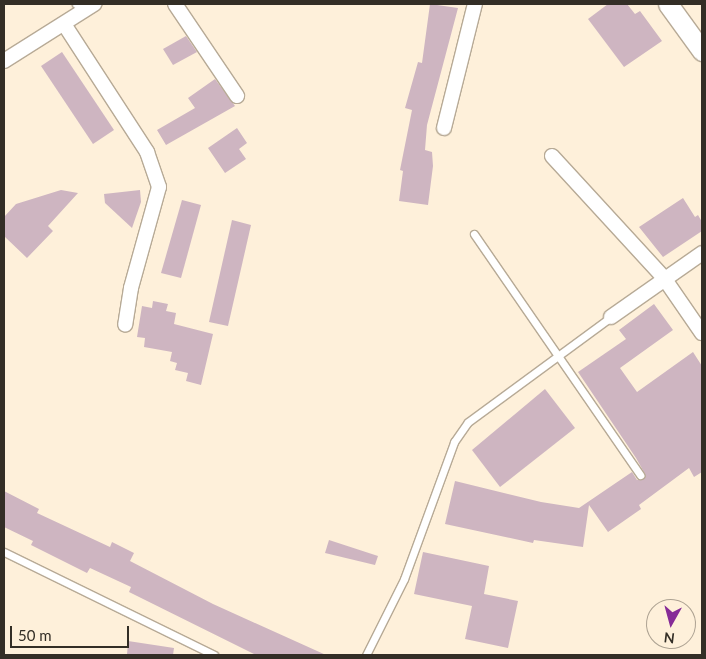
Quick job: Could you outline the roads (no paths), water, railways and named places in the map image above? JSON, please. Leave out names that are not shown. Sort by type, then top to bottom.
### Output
[{"type":"main road","points":[[668,4],[702,52]]},
{"type":"street","points":[[175,4],[236,96]]},
{"type":"street","points":[[444,128],[475,4]]},
{"type":"street","points":[[4,61],[64,24],[85,6]]},
{"type":"street","points":[[64,24],[147,152],[159,187],[131,288],[125,324]]},
{"type":"street","points":[[552,156],[664,278],[702,333]]},
{"type":"street","points":[[611,317],[702,253]]},
{"type":"lane","points":[[474,234],[640,475]]},
{"type":"lane","points":[[366,655],[404,579],[454,442],[468,422],[611,317]]},
{"type":"lane","points":[[4,552],[214,655]]}]
